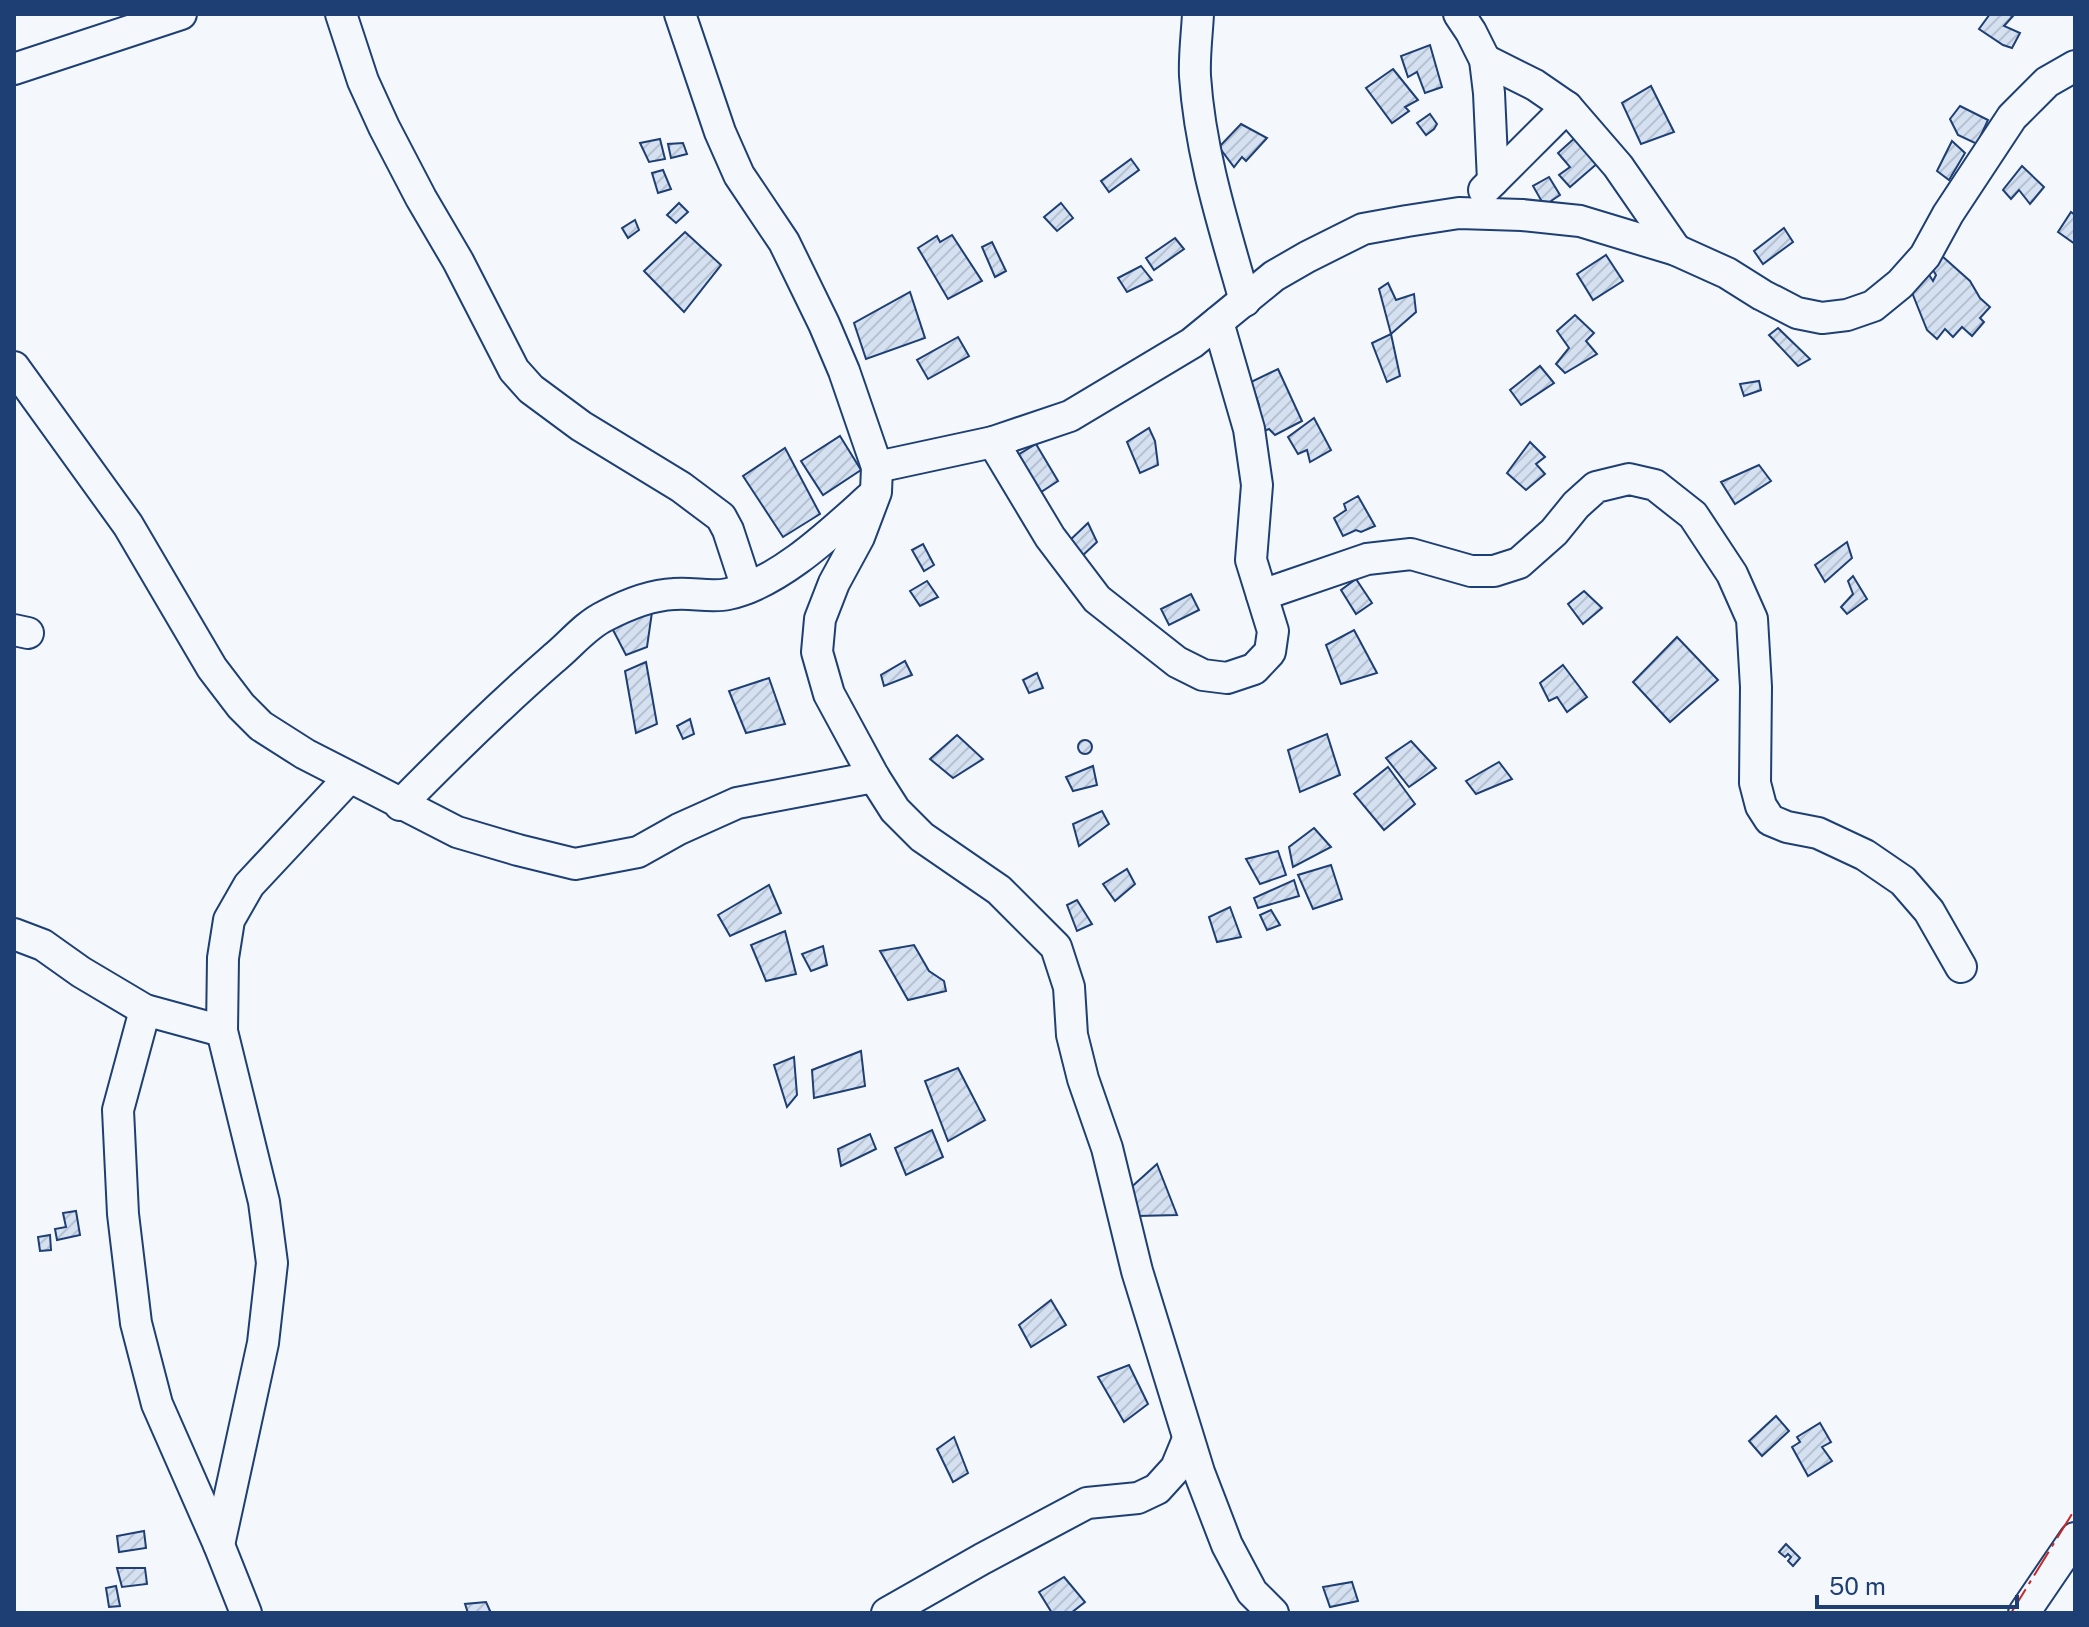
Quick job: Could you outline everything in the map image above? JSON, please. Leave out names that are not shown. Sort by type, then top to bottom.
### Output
[{"type":"street","points":[[17,60],[181,14]]},
{"type":"street","points":[[341,14],[363,81],[384,127],[514,370],[531,389],[581,426],[681,487],[721,517],[747,588]]},
{"type":"street","points":[[680,14],[720,132],[739,175],[784,242],[844,371],[876,479],[859,537],[834,583],[820,619],[817,652],[829,694],[895,810],[922,837],[999,890],[1056,947],[1069,987],[1072,1035],[1083,1079],[1107,1148],[1137,1271],[1188,1439],[1227,1545],[1252,1592],[1273,1613]]},
{"type":"street","points":[[1198,14],[1194,72],[1198,116],[1213,187],[1245,301]]},
{"type":"street","points":[[1459,14],[1485,60],[1493,181]]},
{"type":"street","points":[[1485,60],[1535,85],[1567,107],[1618,166],[1676,250]]},
{"type":"street","points":[[400,805],[471,732],[601,617],[638,601],[674,593],[705,596],[727,594],[777,573],[825,538],[876,479],[1070,416],[1192,343],[1274,276],[1363,229],[1459,213],[1580,221],[1676,250],[1727,273],[1797,313],[1822,318],[1847,315],[1873,306],[1900,284],[1925,256],[1948,214],[2012,117],[2047,82],[2075,66]]},
{"type":"street","points":[[1459,213],[1567,107]]},
{"type":"street","points":[[993,442],[1029,506],[1097,599],[1177,662],[1203,675],[1227,678],[1254,669],[1270,652],[1273,631],[1251,560],[1257,485],[1249,429],[1218,322]]},
{"type":"street","points":[[14,367],[128,525],[212,668],[241,706],[261,726],[305,754],[400,805],[457,832],[575,864],[638,852],[679,829],[737,803],[874,777]]},
{"type":"street","points":[[1262,595],[1367,559],[1411,554],[1471,571],[1494,571],[1519,563],[1554,532],[1596,487],[1629,479],[1655,485],[1693,515],[1732,574],[1752,619],[1756,687],[1755,783],[1761,806],[1770,820],[1818,833],[1865,855],[1903,881],[1929,911],[1961,967]]},
{"type":"street","points":[[219,1545],[263,1343],[272,1263],[264,1202],[222,1031],[223,958],[229,920],[249,885],[349,778]]},
{"type":"street","points":[[14,934],[43,945],[145,1010],[222,1031]]},
{"type":"street","points":[[145,1010],[118,1110],[123,1214],[136,1323],[157,1404],[246,1613]]},
{"type":"street","points":[[887,1613],[1087,1503],[1138,1498],[1157,1489],[1176,1468],[1188,1439]]},
{"type":"street","points":[[2024,1613],[2075,1538]]},
{"type":"building","points":[[1990,14],[2013,16],[2004,26],[2020,33],[2012,48],[1979,29]]},
{"type":"building","points":[[1430,45],[1442,87],[1425,93],[1417,72],[1408,77],[1401,56]]},
{"type":"building","points":[[1393,69],[1418,100],[1405,107],[1409,111],[1392,123],[1366,88]]},
{"type":"building","points":[[1651,86],[1674,132],[1641,144],[1622,103]]},
{"type":"building","points":[[1960,106],[1988,120],[1977,144],[1958,135],[1950,119]]},
{"type":"building","points":[[1430,114],[1437,124],[1426,135],[1417,123]]},
{"type":"building","points":[[1241,124],[1267,138],[1246,161],[1242,157],[1234,167],[1219,147]]},
{"type":"building","points":[[1577,136],[1599,162],[1570,187],[1559,175],[1570,167],[1558,153]]},
{"type":"building","points":[[660,139],[665,159],[649,162],[640,143]]},
{"type":"building","points":[[1952,141],[1965,153],[1949,180],[1937,171]]},
{"type":"building","points":[[683,143],[687,154],[671,158],[668,144]]},
{"type":"building","points":[[1131,159],[1139,170],[1109,192],[1101,181]]},
{"type":"building","points":[[2022,166],[2044,187],[2030,204],[2019,190],[2011,199],[2003,190]]},
{"type":"building","points":[[663,170],[671,189],[658,193],[652,173]]},
{"type":"building","points":[[1549,177],[1560,195],[1546,209],[1533,186]]},
{"type":"building","points":[[679,203],[688,212],[676,223],[667,215]]},
{"type":"building","points":[[1061,203],[1073,218],[1057,231],[1044,217]]},
{"type":"building","points":[[2071,212],[2075,215],[2075,244],[2058,232]]},
{"type":"building","points":[[635,220],[639,230],[628,238],[622,228]]},
{"type":"building","points":[[1784,228],[1793,242],[1763,264],[1754,251]]},
{"type":"building","points":[[685,232],[721,265],[684,312],[644,271]]},
{"type":"building","points":[[952,235],[982,281],[948,299],[918,248],[937,236],[940,242]]},
{"type":"building","points":[[1175,238],[1184,249],[1154,270],[1146,258]]},
{"type":"building","points":[[992,242],[1006,271],[995,277],[982,247]]},
{"type":"building","points":[[1606,255],[1623,281],[1593,300],[1577,274]]},
{"type":"building","points":[[1942,256],[1970,281],[1980,298],[1990,307],[1980,318],[1984,322],[1972,336],[1962,327],[1953,337],[1945,329],[1937,339],[1927,330],[1911,290],[1928,273],[1933,281],[1936,275],[1931,267]]},
{"type":"building","points":[[1141,266],[1152,280],[1127,292],[1118,278]]},
{"type":"building","points":[[1388,283],[1396,300],[1414,294],[1416,312],[1391,334],[1379,289]]},
{"type":"building","points":[[910,292],[925,338],[866,359],[854,323]]},
{"type":"building","points":[[1575,315],[1594,333],[1586,341],[1597,354],[1565,373],[1556,364],[1569,348],[1557,331]]},
{"type":"building","points":[[1778,328],[1810,359],[1798,366],[1769,335]]},
{"type":"building","points":[[1391,334],[1400,376],[1387,382],[1372,343]]},
{"type":"building","points":[[958,337],[969,356],[928,379],[917,360]]},
{"type":"building","points":[[1540,366],[1554,383],[1521,405],[1510,390]]},
{"type":"building","points":[[1278,369],[1302,421],[1275,435],[1269,429],[1264,431],[1252,411],[1259,405],[1251,382]]},
{"type":"building","points":[[1759,381],[1761,390],[1744,396],[1740,384]]},
{"type":"building","points":[[1314,418],[1331,450],[1310,462],[1307,450],[1298,454],[1288,437]]},
{"type":"building","points":[[1149,428],[1155,441],[1158,465],[1140,473],[1127,442]]},
{"type":"building","points":[[840,436],[861,470],[823,495],[801,461]]},
{"type":"building","points":[[1530,442],[1545,457],[1536,464],[1545,474],[1526,490],[1507,473]]},
{"type":"building","points":[[1036,444],[1058,481],[1038,494],[1016,456]]},
{"type":"building","points":[[785,448],[820,514],[783,537],[743,476]]},
{"type":"building","points":[[1759,465],[1771,481],[1735,504],[1721,482]]},
{"type":"building","points":[[1358,496],[1375,526],[1343,536],[1334,518],[1346,510],[1344,504]]},
{"type":"building","points":[[1088,523],[1097,542],[1081,557],[1068,542]]},
{"type":"building","points":[[1847,542],[1852,558],[1825,582],[1815,565]]},
{"type":"building","points":[[923,544],[934,565],[924,571],[912,550]]},
{"type":"building","points":[[1853,576],[1867,599],[1847,614],[1841,607],[1853,594],[1848,581]]},
{"type":"building","points":[[1356,579],[1372,603],[1356,614],[1341,590]]},
{"type":"building","points":[[927,581],[938,597],[920,606],[910,591]]},
{"type":"building","points":[[1584,591],[1602,608],[1583,624],[1568,604]]},
{"type":"building","points":[[1191,594],[1199,610],[1169,625],[1161,609]]},
{"type":"building","points":[[652,612],[647,647],[626,655],[612,628]]},
{"type":"building","points":[[1354,630],[1377,673],[1341,684],[1326,645]]},
{"type":"building","points":[[1677,637],[1718,680],[1670,722],[1633,682]]},
{"type":"building","points":[[905,661],[912,675],[884,686],[881,675]]},
{"type":"building","points":[[646,662],[657,724],[636,733],[625,671]]},
{"type":"building","points":[[1563,665],[1587,697],[1567,712],[1557,697],[1549,701],[1540,683]]},
{"type":"building","points":[[1037,673],[1043,688],[1029,693],[1023,680]]},
{"type":"building","points":[[769,678],[785,724],[746,733],[729,691]]},
{"type":"building","points":[[690,719],[694,734],[683,739],[677,726]]},
{"type":"building","points":[[1327,734],[1340,775],[1300,792],[1288,750]]},
{"type":"building","points":[[957,735],[983,759],[953,778],[930,759]]},
{"type":"building","points":[[1085,740],[1092,747],[1085,754],[1078,747]]},
{"type":"building","points":[[1411,741],[1436,768],[1409,787],[1386,758]]},
{"type":"building","points":[[1499,762],[1512,779],[1476,794],[1466,781]]},
{"type":"building","points":[[1093,766],[1097,785],[1073,791],[1066,777]]},
{"type":"building","points":[[1388,767],[1415,804],[1384,830],[1354,794]]},
{"type":"building","points":[[1102,811],[1109,824],[1079,846],[1073,824]]},
{"type":"building","points":[[1314,828],[1331,847],[1293,867],[1289,847]]},
{"type":"building","points":[[1278,851],[1286,875],[1260,884],[1246,859]]},
{"type":"building","points":[[1331,865],[1342,899],[1313,909],[1298,875]]},
{"type":"building","points":[[1127,869],[1135,884],[1115,901],[1103,884]]},
{"type":"building","points":[[1294,880],[1299,896],[1258,908],[1254,898]]},
{"type":"building","points":[[769,885],[781,913],[730,936],[718,915]]},
{"type":"building","points":[[1077,900],[1092,924],[1077,931],[1067,905]]},
{"type":"building","points":[[1230,907],[1241,937],[1217,942],[1209,917]]},
{"type":"building","points":[[1271,910],[1280,925],[1267,930],[1260,915]]},
{"type":"building","points":[[785,931],[796,974],[766,981],[751,945]]},
{"type":"building","points":[[914,945],[929,971],[944,981],[946,991],[908,1000],[880,951]]},
{"type":"building","points":[[823,946],[827,965],[811,971],[802,954]]},
{"type":"building","points":[[861,1051],[865,1086],[814,1098],[812,1070]]},
{"type":"building","points":[[794,1057],[797,1095],[787,1107],[774,1065]]},
{"type":"building","points":[[958,1068],[985,1120],[948,1141],[925,1081]]},
{"type":"building","points":[[932,1130],[943,1157],[906,1175],[895,1148]]},
{"type":"building","points":[[870,1134],[876,1149],[841,1166],[838,1149]]},
{"type":"building","points":[[1157,1164],[1177,1215],[1138,1216],[1127,1191]]},
{"type":"building","points":[[76,1211],[80,1235],[57,1240],[55,1229],[66,1227],[63,1213]]},
{"type":"building","points":[[50,1235],[51,1250],[40,1251],[38,1237]]},
{"type":"building","points":[[1051,1300],[1066,1325],[1031,1347],[1019,1325]]},
{"type":"building","points":[[1129,1365],[1148,1404],[1124,1422],[1098,1377]]},
{"type":"building","points":[[1776,1416],[1789,1431],[1762,1456],[1749,1441]]},
{"type":"building","points":[[1820,1423],[1831,1442],[1822,1447],[1832,1461],[1808,1476],[1792,1447],[1800,1442],[1797,1437]]},
{"type":"building","points":[[954,1437],[968,1473],[953,1482],[937,1449]]},
{"type":"building","points":[[144,1531],[146,1548],[119,1552],[117,1536]]},
{"type":"building","points":[[1786,1544],[1800,1558],[1793,1566],[1788,1561],[1791,1557],[1788,1554],[1785,1557],[1779,1552]]},
{"type":"building","points":[[117,1568],[145,1568],[147,1584],[122,1587]]},
{"type":"building","points":[[1064,1577],[1085,1602],[1071,1613],[1052,1613],[1039,1592]]},
{"type":"building","points":[[1352,1582],[1358,1601],[1330,1607],[1323,1587]]},
{"type":"building","points":[[116,1586],[120,1606],[109,1607],[106,1588]]},
{"type":"building","points":[[486,1602],[491,1613],[468,1613],[465,1604]]},
{"type":"power","points":[[2011,1613],[2075,1509]]}]
